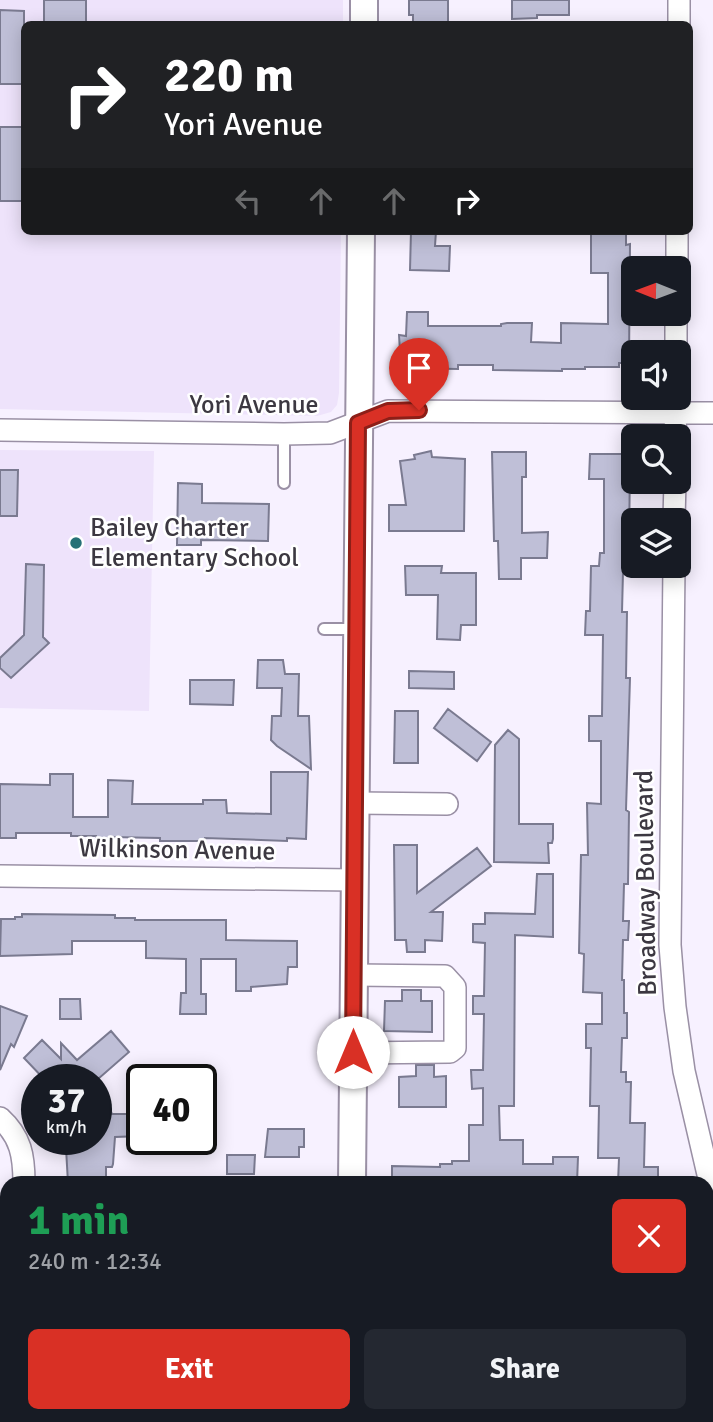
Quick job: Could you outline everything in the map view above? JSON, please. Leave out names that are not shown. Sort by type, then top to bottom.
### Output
[{"type":"street","points":[[364,0],[364,21]]},
{"type":"street","points":[[679,0],[679,21]]},
{"type":"street","points":[[352,1176],[361,235]]},
{"type":"street","points":[[677,235],[677,256]]},
{"type":"street","name":"Yori Avenue","points":[[0,430],[330,433],[395,410],[621,406]]},
{"type":"street","name":"Yori Avenue","points":[[691,408],[713,413]]},
{"type":"street","name":"Broadway Boulevard","points":[[674,578],[670,945],[684,1071],[708,1176]]},
{"type":"street","points":[[355,803],[447,804]]},
{"type":"street","name":"Wilkinson Avenue","points":[[0,876],[354,880]]},
{"type":"street","points":[[353,1052],[450,1052],[454,1048],[455,987],[445,976],[354,975]]},
{"type":"street","points":[[0,1118],[19,1140],[24,1157],[23,1176]]},
{"type":"lane","points":[[284,434],[284,483]]},
{"type":"lane","points":[[324,629],[357,629]]},
{"type":"shaded area","points":[[0,0],[343,0],[343,21],[21,21],[21,235],[341,235],[337,405],[331,412],[317,416],[0,409]]},
{"type":"shaded area","name":"Bailey Charter Elementary School","points":[[0,450],[154,451],[149,711],[0,708]]},
{"type":"building","points":[[44,0],[86,0],[86,21],[44,21]]},
{"type":"building","points":[[409,0],[448,0],[448,21],[413,21],[413,15],[409,15]]},
{"type":"building","points":[[512,0],[569,0],[569,15],[537,15],[537,18],[512,19]]},
{"type":"building","points":[[0,10],[24,11],[24,21],[21,21],[21,84],[0,84]]},
{"type":"building","points":[[0,127],[21,127],[21,201],[0,201]]},
{"type":"building","points":[[411,235],[436,235],[435,246],[450,246],[449,271],[410,270]]},
{"type":"building","points":[[591,235],[626,235],[626,245],[630,244],[630,256],[621,256],[621,326],[629,326],[629,340],[621,340],[619,367],[585,367],[562,371],[493,370],[493,365],[458,365],[458,369],[401,368],[399,335],[406,336],[407,312],[428,312],[428,326],[501,326],[507,323],[532,323],[531,342],[561,343],[561,323],[608,324],[608,273],[591,273]]},
{"type":"building","points":[[431,451],[432,457],[465,459],[464,531],[389,531],[389,505],[406,505],[400,461],[415,459],[414,455]]},
{"type":"building","points":[[492,452],[526,452],[526,477],[522,477],[522,533],[548,532],[547,558],[521,558],[521,579],[499,579],[498,541],[494,541]]},
{"type":"building","points":[[590,454],[621,454],[621,494],[630,494],[629,508],[621,508],[621,578],[622,612],[627,612],[626,678],[630,678],[626,810],[629,812],[628,884],[624,884],[623,921],[629,921],[628,940],[623,940],[622,980],[624,1013],[627,1013],[627,1038],[622,1038],[621,1072],[626,1072],[626,1082],[631,1082],[630,1123],[645,1123],[644,1167],[658,1167],[658,1176],[618,1176],[619,1158],[598,1158],[599,1106],[590,1106],[591,1048],[586,1048],[586,1024],[602,1024],[602,993],[583,992],[584,954],[579,953],[581,855],[588,855],[587,803],[601,804],[601,741],[589,741],[589,716],[602,716],[603,635],[585,635],[586,611],[590,611],[591,566],[599,566],[600,553],[604,553],[604,479],[589,479]]},
{"type":"building","points":[[0,470],[18,470],[17,516],[0,516]]},
{"type":"building","points":[[178,483],[202,484],[202,503],[269,504],[268,541],[201,540],[201,545],[177,545]]},
{"type":"building","points":[[26,564],[44,565],[43,637],[49,643],[11,678],[0,668],[0,658],[24,635]]},
{"type":"building","points":[[405,566],[442,566],[441,573],[476,573],[476,625],[461,625],[460,640],[437,639],[438,595],[406,595]]},
{"type":"building","points":[[258,660],[283,660],[285,674],[299,674],[298,716],[309,716],[311,769],[271,740],[272,716],[281,716],[282,688],[257,688]]},
{"type":"building","points":[[409,671],[454,672],[454,689],[409,688]]},
{"type":"building","points":[[190,680],[234,680],[233,705],[190,704]]},
{"type":"building","points":[[448,709],[491,742],[477,761],[434,728]]},
{"type":"building","points":[[395,711],[418,711],[418,763],[394,763]]},
{"type":"building","points":[[508,730],[519,739],[519,824],[553,824],[552,843],[548,843],[549,863],[494,862],[495,745]]},
{"type":"building","points":[[271,772],[308,772],[306,839],[287,838],[287,841],[205,838],[205,841],[160,841],[160,838],[111,837],[111,840],[96,840],[96,836],[71,836],[71,833],[16,833],[16,838],[0,838],[0,784],[50,785],[50,774],[73,774],[73,817],[108,817],[108,780],[133,781],[132,804],[203,804],[203,800],[226,800],[227,813],[271,814]]},
{"type":"building","points":[[394,845],[417,845],[417,893],[477,848],[491,866],[431,912],[443,912],[442,941],[425,940],[425,952],[407,952],[406,940],[395,940]]},
{"type":"building","points":[[537,874],[553,874],[553,937],[515,935],[514,1106],[499,1106],[500,1140],[523,1140],[523,1164],[553,1164],[553,1157],[578,1157],[577,1176],[392,1176],[392,1166],[440,1167],[440,1164],[452,1164],[452,1161],[469,1161],[469,1125],[483,1125],[483,1088],[472,1089],[471,1070],[483,1070],[484,1014],[473,1014],[473,996],[484,996],[485,943],[473,942],[473,924],[485,924],[485,913],[535,914]]},
{"type":"building","points":[[22,914],[115,915],[115,918],[135,920],[226,920],[226,940],[297,941],[297,967],[288,967],[287,984],[236,991],[236,959],[201,959],[201,994],[206,994],[206,1014],[180,1014],[181,993],[186,993],[186,959],[146,958],[146,941],[72,941],[72,954],[0,956],[1,919],[15,919],[22,917]]},
{"type":"building","points":[[402,990],[421,990],[421,1001],[432,1001],[432,1032],[384,1031],[385,1001],[402,1001]]},
{"type":"building","points":[[60,999],[80,999],[81,1019],[60,1019]]},
{"type":"building","points":[[0,1006],[27,1016],[14,1047],[11,1044],[0,1070]]},
{"type":"building","points":[[111,1031],[129,1052],[112,1067],[112,1064],[30,1064],[24,1058],[42,1040],[61,1059],[61,1043],[77,1060]]},
{"type":"building","points":[[416,1065],[434,1065],[434,1077],[446,1076],[446,1107],[399,1107],[399,1077],[416,1076]]},
{"type":"building","points":[[112,1114],[126,1114],[126,1137],[115,1137],[113,1164],[112,1167],[106,1167],[106,1176],[68,1176],[66,1155],[112,1155]]},
{"type":"building","points":[[268,1129],[304,1129],[304,1147],[299,1147],[299,1157],[265,1157]]},
{"type":"building","points":[[227,1155],[255,1155],[254,1174],[227,1174]]},
{"type":"place","name":"Bailey Charter Elementary School","points":[[76,543]]},
{"type":"route","points":[[353,1052],[358,423],[388,411],[419,410]]}]
